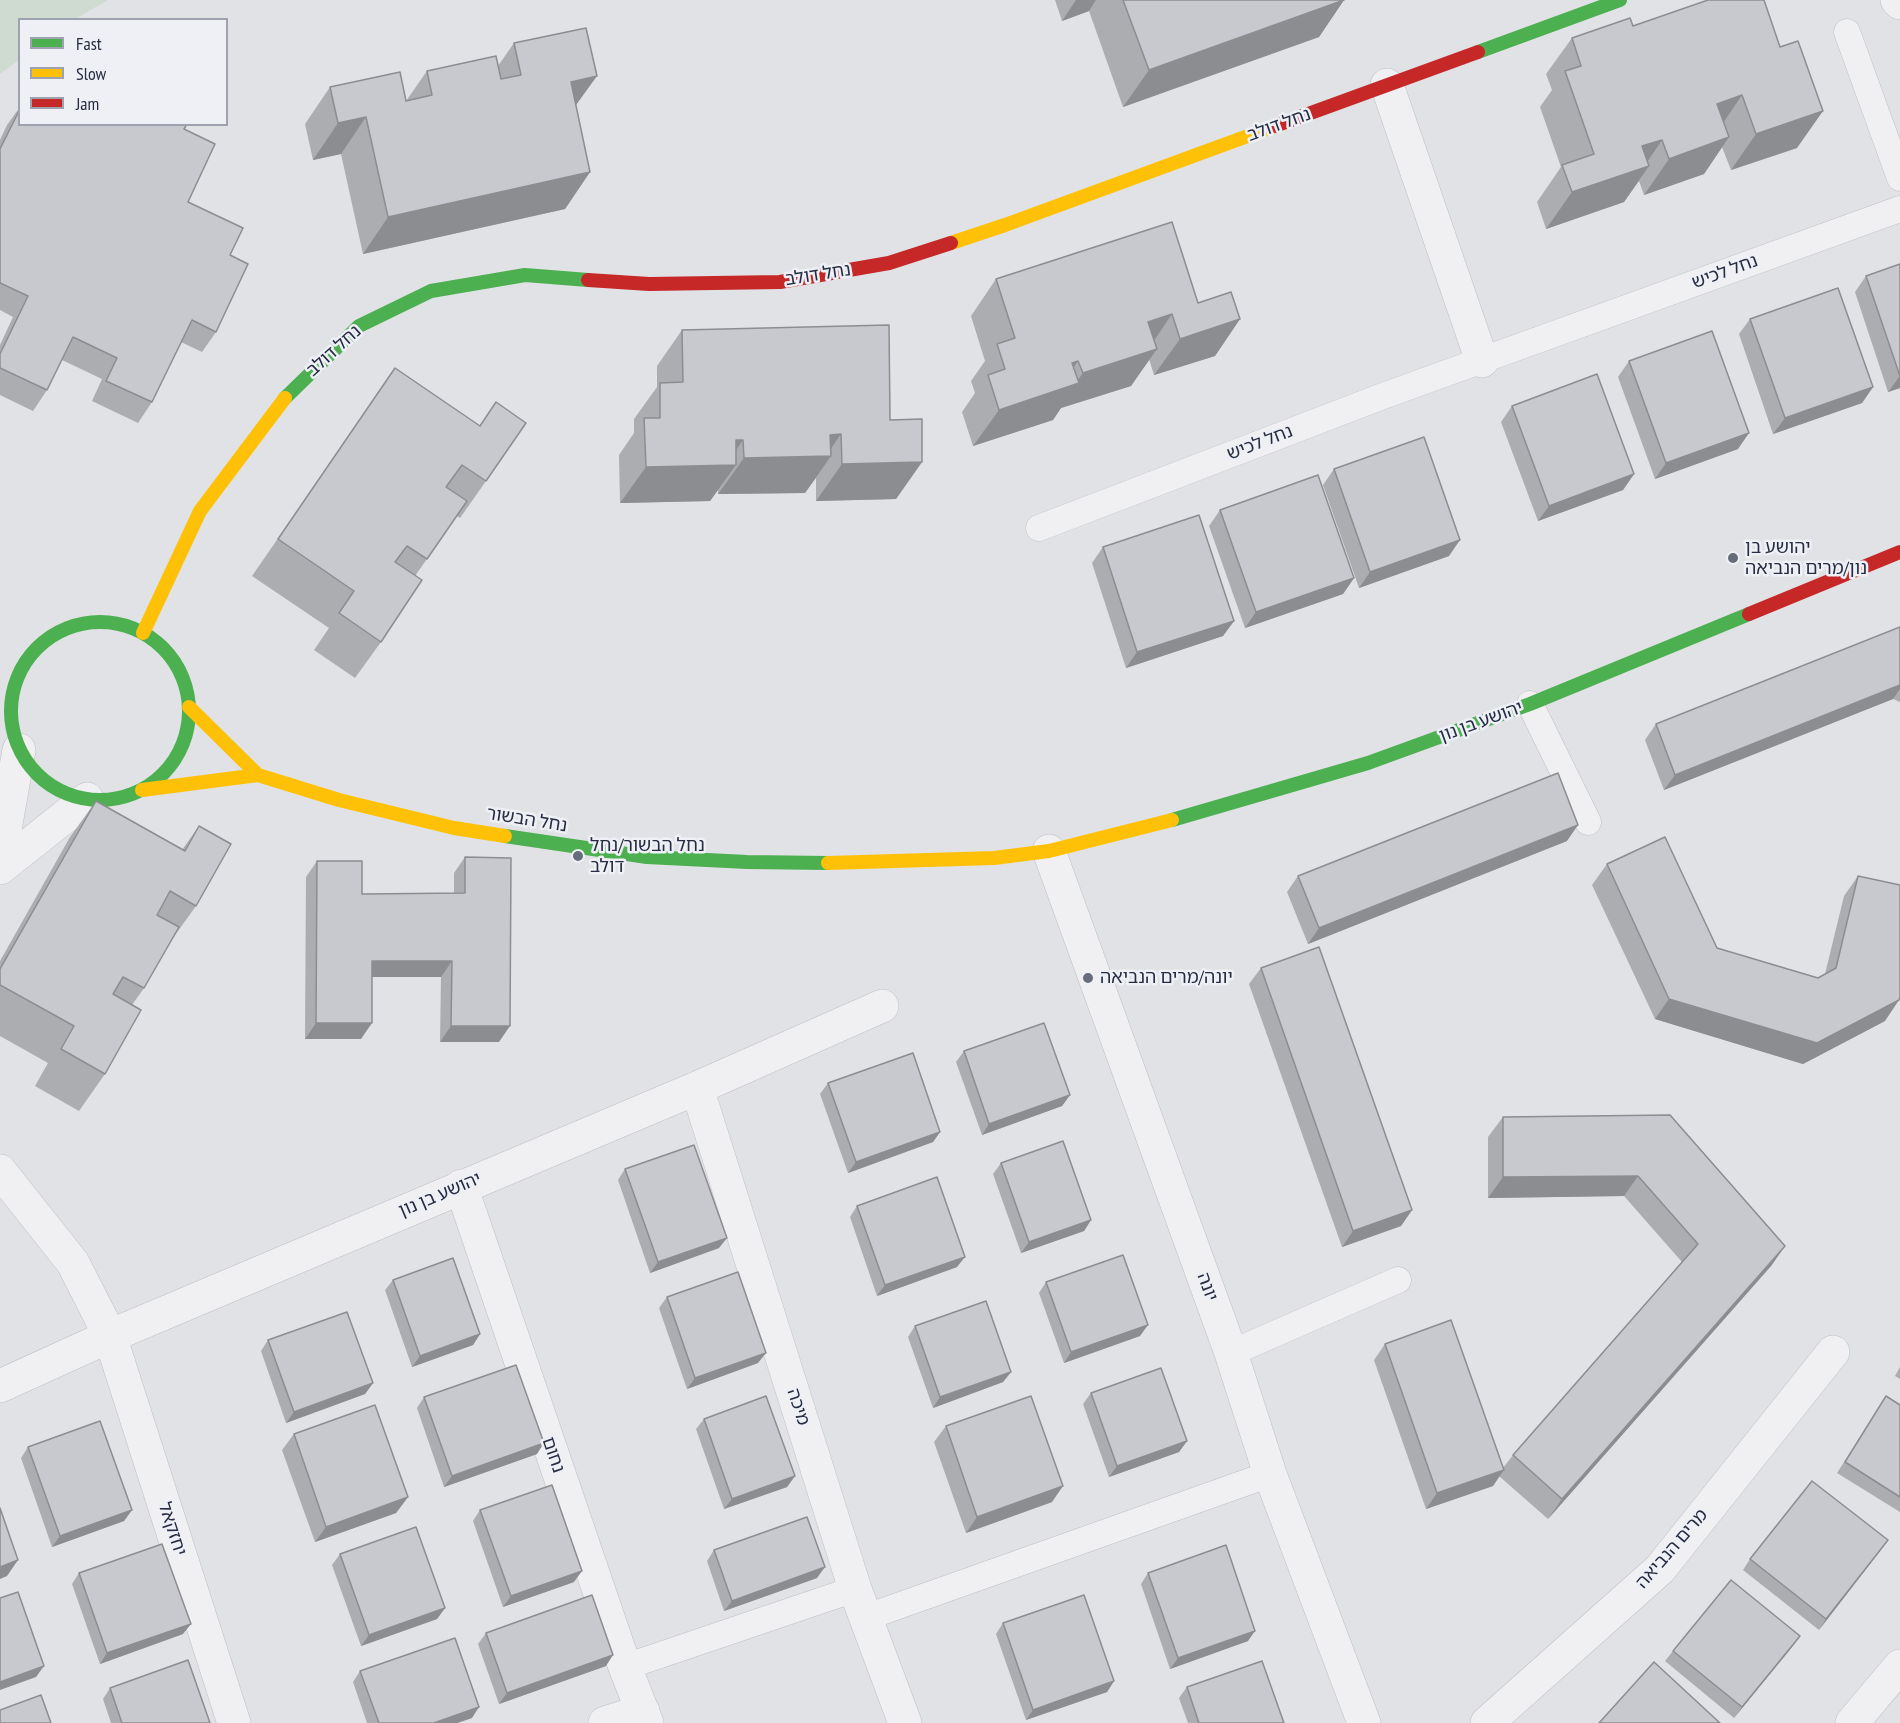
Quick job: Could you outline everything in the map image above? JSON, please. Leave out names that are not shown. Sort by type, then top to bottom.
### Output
[{"type":"street","name":"נחל דולב","points":[[143,633],[200,511],[286,396],[359,326],[431,291],[525,275],[649,284],[780,282],[889,263],[1005,225],[1620,0]]},
{"type":"street","points":[[1387,85],[1482,361]]},
{"type":"street","name":"יהושע בן נון","points":[[1049,850],[1194,814],[1368,763],[1530,704],[1900,552]]},
{"type":"street","points":[[91,623],[117,624],[143,633],[163,649],[179,669],[185,686],[189,707],[187,729],[177,754],[161,776],[142,790],[113,799],[87,799],[61,792],[48,784],[27,763],[19,750],[11,708],[15,666],[65,630],[91,623]]},
{"type":"street","name":"נחל הבשור","points":[[189,707],[258,775]]},
{"type":"street","points":[[0,858],[19,750]]},
{"type":"street","name":"נחל הבשור","points":[[142,790],[258,775],[339,800],[454,828],[647,857],[747,862],[860,863],[994,858],[1049,850]]},
{"type":"street","points":[[0,868],[87,799]]},
{"type":"street","name":"יונה","points":[[1049,850],[1230,1353],[1270,1474],[1364,1723]]},
{"type":"street","name":"יהושע בן נון","points":[[0,1386],[110,1336],[697,1088],[882,1006]]},
{"type":"street","name":"מיכה","points":[[697,1088],[861,1603],[905,1723]]},
{"type":"street","name":"יחזקאל","points":[[0,1171],[73,1263],[110,1336],[234,1723]]},
{"type":"street","name":"נחום","points":[[461,1186],[625,1666],[645,1717]]},
{"type":"street","name":"מרים הנביאה","points":[[1487,1723],[1660,1569],[1833,1352]]},
{"type":"street","points":[[1852,1723],[1900,1666]]},
{"type":"street","points":[[605,1723],[645,1717]]},
{"type":"lane","points":[[1847,32],[1900,178]]},
{"type":"lane","name":"נחל לכיש","points":[[1039,528],[1383,396],[1900,209]]},
{"type":"lane","points":[[1530,704],[1588,822]]},
{"type":"lane","points":[[1230,1353],[1398,1280]]},
{"type":"lane","points":[[625,1666],[861,1603],[1270,1474]]},
{"type":"shaded area","points":[[0,0],[108,0],[77,18],[18,18],[18,61],[0,74]]},
{"type":"building","points":[[1123,0],[1344,0],[1149,70]]},
{"type":"building","points":[[1708,0],[1764,0],[1780,47],[1798,41],[1823,111],[1756,134],[1742,95],[1717,104],[1729,137],[1669,159],[1662,140],[1642,146],[1649,166],[1572,192],[1562,165],[1594,154],[1565,71],[1581,66],[1572,38],[1630,18],[1633,26]]},
{"type":"building","points":[[586,28],[597,76],[571,82],[590,172],[388,217],[366,117],[338,123],[330,87],[400,72],[406,101],[432,95],[427,71],[496,56],[501,79],[521,75],[514,43]]},
{"type":"building","points":[[18,113],[18,126],[186,126],[184,129],[215,144],[188,202],[243,228],[230,255],[248,264],[216,332],[192,320],[152,402],[106,381],[117,358],[73,337],[47,390],[0,368],[0,354],[28,296],[0,283],[0,149]]},
{"type":"building","points":[[1172,222],[1198,303],[1231,292],[1240,319],[1180,339],[1172,314],[1148,322],[1157,349],[1083,373],[1078,361],[1072,363],[1079,383],[999,410],[988,375],[1005,369],[997,344],[1015,338],[996,279]]},
{"type":"building","points":[[1900,264],[1900,376],[1866,276]]},
{"type":"building","points":[[1838,288],[1873,387],[1785,418],[1750,319]]},
{"type":"building","points":[[889,325],[890,420],[922,419],[922,462],[842,464],[841,434],[830,435],[831,456],[744,458],[743,440],[736,440],[736,465],[646,467],[644,418],[660,418],[660,383],[683,382],[682,330]]},
{"type":"building","points":[[1712,331],[1749,433],[1666,463],[1629,361]]},
{"type":"building","points":[[395,368],[480,426],[496,402],[526,423],[486,481],[462,465],[446,487],[467,501],[427,559],[407,546],[395,562],[422,580],[381,642],[339,613],[354,591],[278,539]]},
{"type":"building","points":[[1597,374],[1634,474],[1549,506],[1512,406]]},
{"type":"building","points":[[1424,437],[1460,540],[1370,572],[1334,469]]},
{"type":"building","points":[[1318,475],[1354,578],[1256,612],[1220,510]]},
{"type":"building","points":[[1199,515],[1234,621],[1137,652],[1103,547]]},
{"type":"building","points":[[1900,627],[1900,685],[1675,775],[1656,724]]},
{"type":"building","points":[[1558,773],[1578,825],[1319,928],[1298,876]]},
{"type":"building","points":[[96,801],[185,851],[199,826],[231,844],[196,906],[170,891],[157,915],[179,927],[144,988],[123,977],[113,994],[141,1010],[105,1074],[61,1049],[74,1026],[0,985],[0,969]]},
{"type":"building","points":[[1665,837],[1717,948],[1818,978],[1836,968],[1858,876],[1900,885],[1899,1000],[1817,1043],[1669,999],[1607,864]]},
{"type":"building","points":[[465,857],[511,858],[510,1026],[451,1026],[452,961],[372,961],[372,1023],[316,1023],[317,861],[362,861],[362,894],[465,893]]},
{"type":"building","points":[[1319,947],[1412,1210],[1353,1231],[1261,968]]},
{"type":"building","points":[[1044,1023],[1070,1095],[989,1124],[964,1051]]},
{"type":"building","points":[[913,1053],[940,1132],[856,1162],[828,1083]]},
{"type":"building","points":[[1670,1115],[1785,1246],[1562,1499],[1513,1455],[1698,1244],[1638,1176],[1503,1177],[1503,1117]]},
{"type":"building","points":[[1063,1141],[1091,1220],[1029,1242],[1001,1163]]},
{"type":"building","points":[[694,1145],[727,1238],[658,1262],[625,1169]]},
{"type":"building","points":[[937,1177],[965,1257],[885,1285],[857,1206]]},
{"type":"building","points":[[1123,1255],[1148,1325],[1071,1352],[1046,1282]]},
{"type":"building","points":[[453,1258],[480,1334],[420,1356],[393,1280]]},
{"type":"building","points":[[738,1272],[766,1353],[695,1378],[667,1297]]},
{"type":"building","points":[[986,1301],[1011,1372],[940,1397],[915,1326]]},
{"type":"building","points":[[347,1312],[373,1383],[294,1412],[268,1340]]},
{"type":"building","points":[[1451,1320],[1504,1470],[1437,1493],[1385,1344]]},
{"type":"building","points":[[516,1365],[544,1443],[452,1476],[424,1397]]},
{"type":"building","points":[[1161,1368],[1187,1441],[1117,1466],[1091,1393]]},
{"type":"building","points":[[766,1396],[795,1476],[732,1499],[704,1419]]},
{"type":"building","points":[[1031,1396],[1063,1486],[977,1517],[946,1426]]},
{"type":"building","points":[[1886,1396],[1900,1405],[1900,1497],[1845,1462]]},
{"type":"building","points":[[375,1405],[408,1497],[326,1527],[294,1434]]},
{"type":"building","points":[[100,1421],[132,1510],[60,1536],[28,1447]]},
{"type":"building","points":[[1812,1481],[1888,1540],[1826,1619],[1750,1559]]},
{"type":"building","points":[[552,1485],[582,1571],[511,1596],[480,1510]]},
{"type":"building","points":[[0,1508],[18,1560],[0,1567]]},
{"type":"building","points":[[807,1517],[825,1567],[732,1601],[714,1550]]},
{"type":"building","points":[[416,1527],[445,1608],[369,1635],[340,1554]]},
{"type":"building","points":[[162,1544],[191,1624],[107,1653],[79,1573]]},
{"type":"building","points":[[1226,1545],[1255,1631],[1178,1658],[1148,1573]]},
{"type":"building","points":[[1731,1580],[1800,1636],[1742,1707],[1673,1651]]},
{"type":"building","points":[[18,1592],[44,1666],[0,1682],[0,1598]]},
{"type":"building","points":[[592,1595],[613,1655],[507,1693],[486,1633]]},
{"type":"building","points":[[1084,1595],[1114,1681],[1033,1710],[1003,1623]]},
{"type":"building","points":[[455,1638],[479,1707],[434,1723],[379,1723],[360,1671]]},
{"type":"building","points":[[188,1660],[210,1723],[122,1723],[110,1688]]},
{"type":"building","points":[[1262,1661],[1284,1723],[1199,1723],[1187,1687]]},
{"type":"building","points":[[1654,1662],[1720,1723],[1599,1723]]},
{"type":"building","points":[[41,1695],[51,1723],[0,1723],[0,1710]]},
{"type":"traffic: fast","points":[[1478,52],[1620,0]]},
{"type":"traffic: fast","points":[[285,398],[359,326],[431,291],[525,275],[588,280]]},
{"type":"traffic: fast","points":[[1172,820],[1368,763],[1530,704],[1749,614]]},
{"type":"traffic: fast","points":[[100,622],[134,629],[163,648],[182,677],[189,711],[182,745],[163,774],[134,793],[100,800],[66,793],[37,774],[18,745],[11,711],[18,677],[37,648],[66,629],[100,622]]},
{"type":"traffic: fast","points":[[505,836],[647,857],[828,863]]},
{"type":"traffic: slow","points":[[951,243],[1275,126]]},
{"type":"traffic: slow","points":[[143,633],[200,511],[285,398]]},
{"type":"traffic: slow","points":[[189,707],[258,775]]},
{"type":"traffic: slow","points":[[142,790],[258,775],[339,800],[454,828],[505,836]]},
{"type":"traffic: slow","points":[[828,863],[994,858],[1049,851],[1172,820]]},
{"type":"traffic: jam","points":[[1275,126],[1478,52]]},
{"type":"traffic: jam","points":[[588,280],[649,284],[780,282],[889,263],[951,243]]},
{"type":"traffic: jam","points":[[1749,614],[1900,552]]},
{"type":"place","name":"יהושע בן נון/מרים הנביאה","points":[[1733,558]]},
{"type":"place","name":"נחל הבשור/נחל דולב","points":[[578,856]]},
{"type":"place","name":"יונה/מרים הנביאה","points":[[1088,978]]}]
